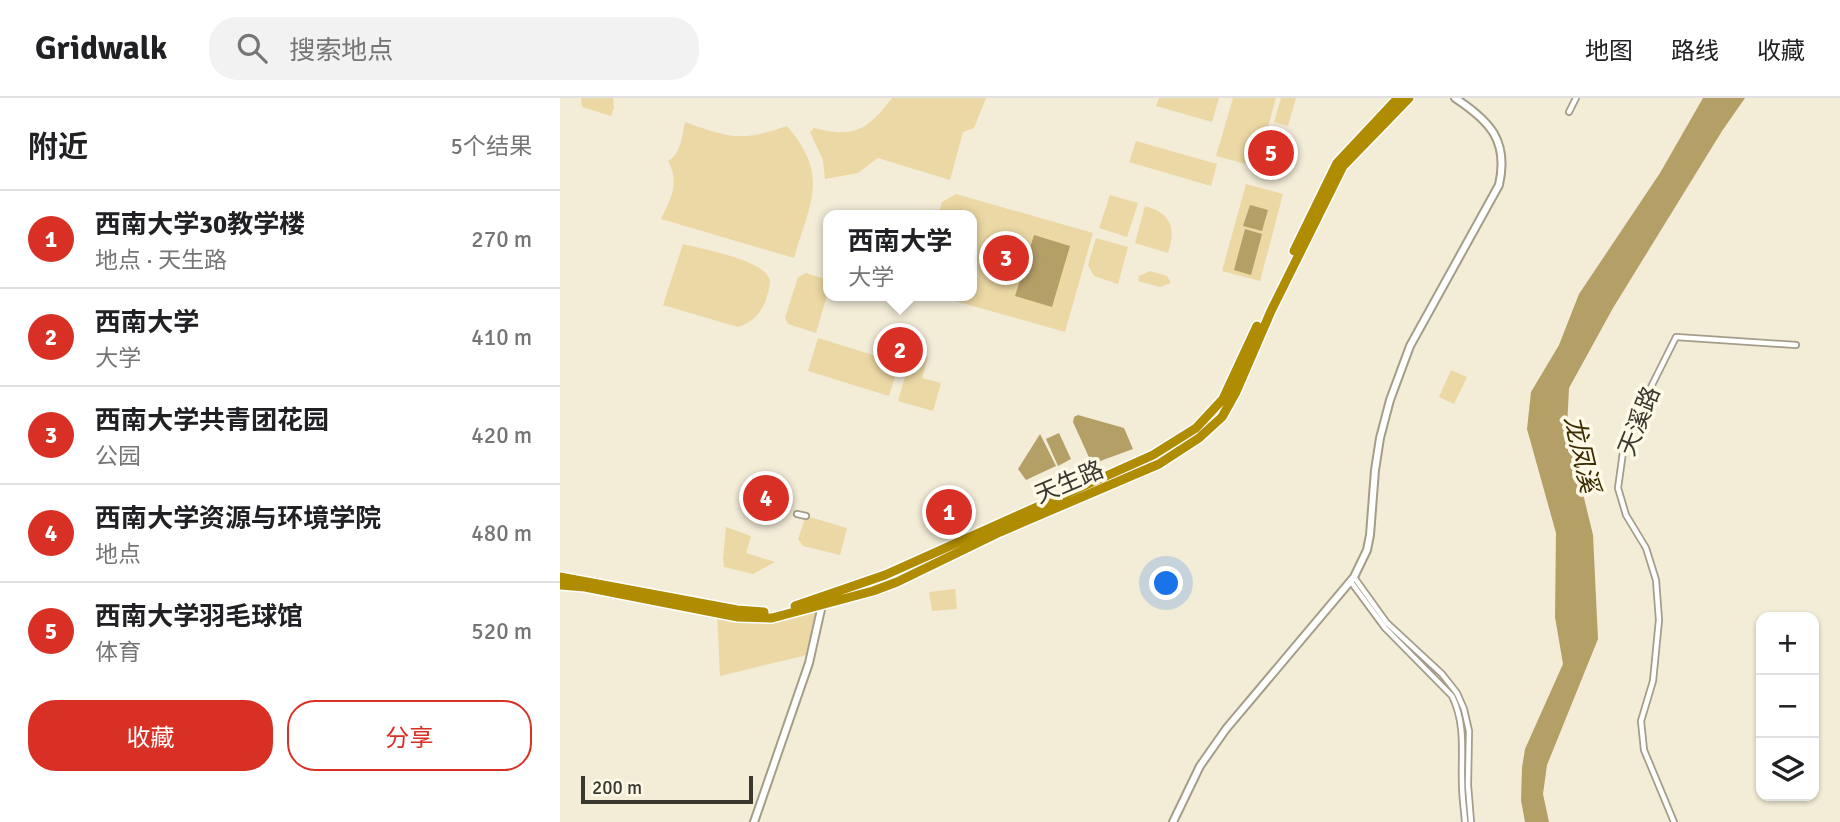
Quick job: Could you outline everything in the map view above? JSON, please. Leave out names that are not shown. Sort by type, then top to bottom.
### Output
[{"type":"highway","name":"天生路","points":[[560,578],[737,610],[771,612],[844,591],[885,575],[1153,454],[1196,428],[1223,399],[1337,163],[1398,98]]},
{"type":"highway","name":"天生路","points":[[560,585],[585,587],[757,618],[772,618],[897,582],[1000,532],[1159,464],[1199,438],[1222,417],[1343,166],[1409,98]]},
{"type":"street","points":[[1173,822],[1200,766],[1226,729],[1352,580],[1367,550],[1380,438],[1400,372],[1410,346],[1499,186],[1502,173],[1500,149],[1491,128],[1476,112],[1455,98]]},
{"type":"street","points":[[1569,112],[1576,98]]},
{"type":"street","name":"天溪路","points":[[1674,822],[1644,750],[1641,721],[1653,681],[1660,620],[1656,580],[1646,548],[1626,515],[1618,488],[1623,452],[1642,405],[1676,337],[1796,345]]},
{"type":"street","points":[[797,514],[806,516]]},
{"type":"street","points":[[1352,580],[1385,628],[1452,696],[1459,710],[1463,730],[1462,785],[1465,822]]},
{"type":"street","points":[[1352,580],[1387,623],[1442,674],[1457,693],[1469,731],[1468,785],[1471,822]]},
{"type":"street","points":[[754,822],[809,663],[822,605]]},
{"type":"shaded area","points":[[581,98],[613,98],[611,116],[582,107]]},
{"type":"shaded area","points":[[892,98],[986,98],[974,128],[963,132],[950,180],[878,158],[858,173],[825,179],[823,160],[810,132],[814,128],[840,132],[859,129],[875,118]]},
{"type":"shaded area","points":[[1159,98],[1219,98],[1212,122],[1156,106]]},
{"type":"shaded area","points":[[1233,98],[1276,98],[1266,134],[1255,132],[1246,164],[1216,156]]},
{"type":"shaded area","points":[[1281,98],[1296,98],[1288,126],[1274,122]]},
{"type":"shaded area","points":[[1703,98],[1745,98],[1613,308],[1569,388],[1567,428],[1593,535],[1598,639],[1547,765],[1543,794],[1549,822],[1525,822],[1521,800],[1525,749],[1563,664],[1555,617],[1556,533],[1527,429],[1531,392],[1559,345],[1579,294],[1660,173]]},
{"type":"shaded area","points":[[685,122],[713,132],[736,136],[758,134],[787,126],[808,160],[813,190],[794,258],[661,219],[674,183],[668,161],[678,149]]},
{"type":"shaded area","points":[[1136,141],[1217,164],[1211,186],[1129,162]]},
{"type":"shaded area","points":[[1246,184],[1283,194],[1260,281],[1222,271]]},
{"type":"shaded area","points":[[956,194],[1093,233],[1065,332],[956,301],[977,301],[977,210],[940,210],[942,202]]},
{"type":"shaded area","points":[[1110,195],[1138,203],[1127,237],[1099,228]]},
{"type":"shaded area","points":[[1250,205],[1268,210],[1262,231],[1243,226]]},
{"type":"shaded area","points":[[1145,206],[1161,213],[1170,223],[1172,236],[1168,253],[1135,243]]},
{"type":"shaded area","points":[[1245,229],[1262,234],[1251,275],[1234,270]]},
{"type":"shaded area","points":[[1034,235],[1070,246],[1052,307],[1015,296]]},
{"type":"shaded area","points":[[1096,238],[1128,247],[1118,284],[1094,276],[1088,265]]},
{"type":"shaded area","points":[[683,244],[746,261],[766,274],[770,281],[768,292],[758,315],[738,327],[663,305]]},
{"type":"shaded area","points":[[1150,271],[1167,276],[1171,283],[1160,287],[1138,281],[1139,276]]},
{"type":"shaded area","points":[[806,273],[823,278],[823,301],[825,301],[816,333],[788,324],[785,318],[798,277]]},
{"type":"shaded area","points":[[818,338],[899,363],[889,396],[808,371]]},
{"type":"shaded area","points":[[912,352],[928,357],[922,378],[941,383],[933,411],[898,401]]},
{"type":"shaded area","points":[[1451,370],[1467,377],[1454,404],[1439,397]]},
{"type":"shaded area","points":[[1078,415],[1124,428],[1133,449],[1092,464],[1073,422]]},
{"type":"shaded area","points":[[1059,433],[1071,459],[1058,466],[1046,439]]},
{"type":"shaded area","points":[[1040,434],[1056,466],[1026,480],[1018,469]]},
{"type":"shaded area","points":[[806,516],[847,528],[840,555],[803,546],[798,539]]},
{"type":"shaded area","points":[[726,527],[751,536],[746,553],[775,562],[753,574],[724,567]]},
{"type":"shaded area","points":[[955,589],[957,609],[932,611],[929,592]]},
{"type":"shaded area","points":[[822,605],[811,654],[720,676],[717,613],[757,618]]},
{"type":"place","name":"西南大学羽毛球馆","points":[[1271,153]]},
{"type":"place","name":"西南大学共青团花园","points":[[1006,258]]},
{"type":"place","name":"西南大学","points":[[900,350]]},
{"type":"place","name":"西南大学资源与环境学院","points":[[766,498]]},
{"type":"place","name":"西南大学30教学楼","points":[[949,512]]},
{"type":"water label","name":"龙凤溪","points":[[1582,454]]}]
